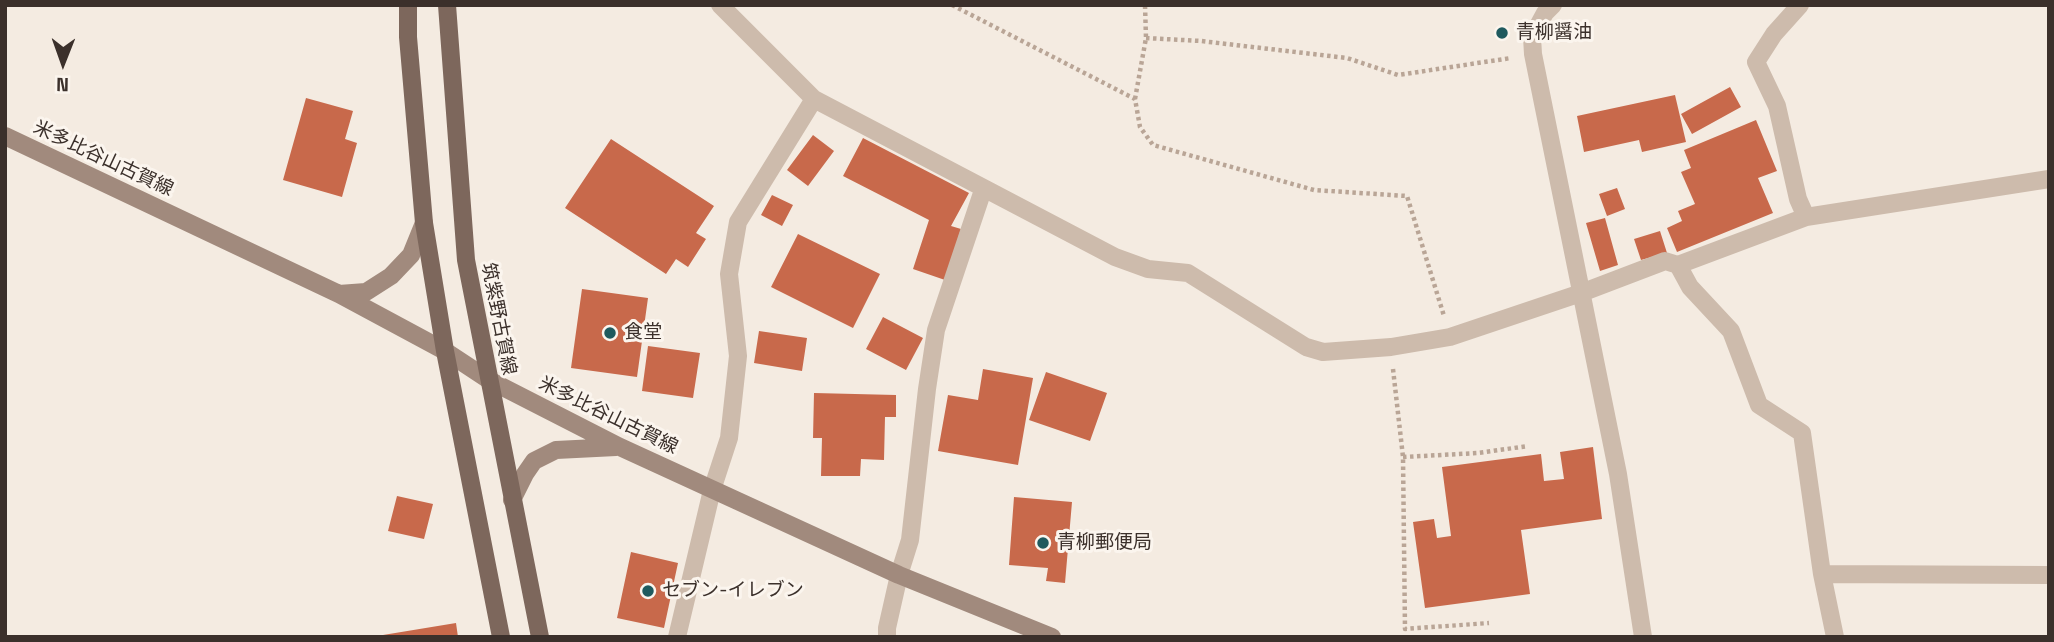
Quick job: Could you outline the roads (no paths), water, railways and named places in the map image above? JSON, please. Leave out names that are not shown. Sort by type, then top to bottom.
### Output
[{"type":"main road","points":[[408,5],[408,37],[424,223],[445,351],[501,637]]},
{"type":"main road","name":"筑紫野古賀線","points":[[447,5],[466,260],[540,637]]},
{"type":"main road","name":"米多比谷山古賀線","points":[[5,136],[339,294],[445,351],[489,380],[620,447],[899,575],[1052,637]]},
{"type":"main road","points":[[339,294],[366,292],[391,276],[411,255],[424,223]]},
{"type":"main road","points":[[512,500],[524,474],[534,461],[556,450],[620,447]]},
{"type":"street","points":[[720,5],[814,99],[1115,257],[1148,269],[1188,273],[1306,347],[1323,352],[1391,347],[1450,337],[1581,293],[1665,261],[1678,265],[1806,217],[2049,179]]},
{"type":"street","points":[[1553,5],[1545,13],[1532,37],[1533,54],[1618,474],[1643,637]]},
{"type":"street","points":[[1800,5],[1774,34],[1756,62],[1777,106],[1798,200],[1806,217]]},
{"type":"street","points":[[677,637],[712,490],[729,439],[738,356],[729,274],[738,222],[814,99]]},
{"type":"street","points":[[887,637],[899,575],[910,540],[936,330],[984,190]]},
{"type":"street","points":[[1678,265],[1690,287],[1731,331],[1759,405],[1802,433],[1822,575],[1835,637]]},
{"type":"street","points":[[1822,575],[2049,575]]},
{"type":"place","name":"青柳醤油","points":[[1502,33]]},
{"type":"place","name":"食堂","points":[[610,333]]},
{"type":"place","name":"青柳郵便局","points":[[1043,543]]},
{"type":"place","name":"セブン-イレブン","points":[[648,591]]}]
